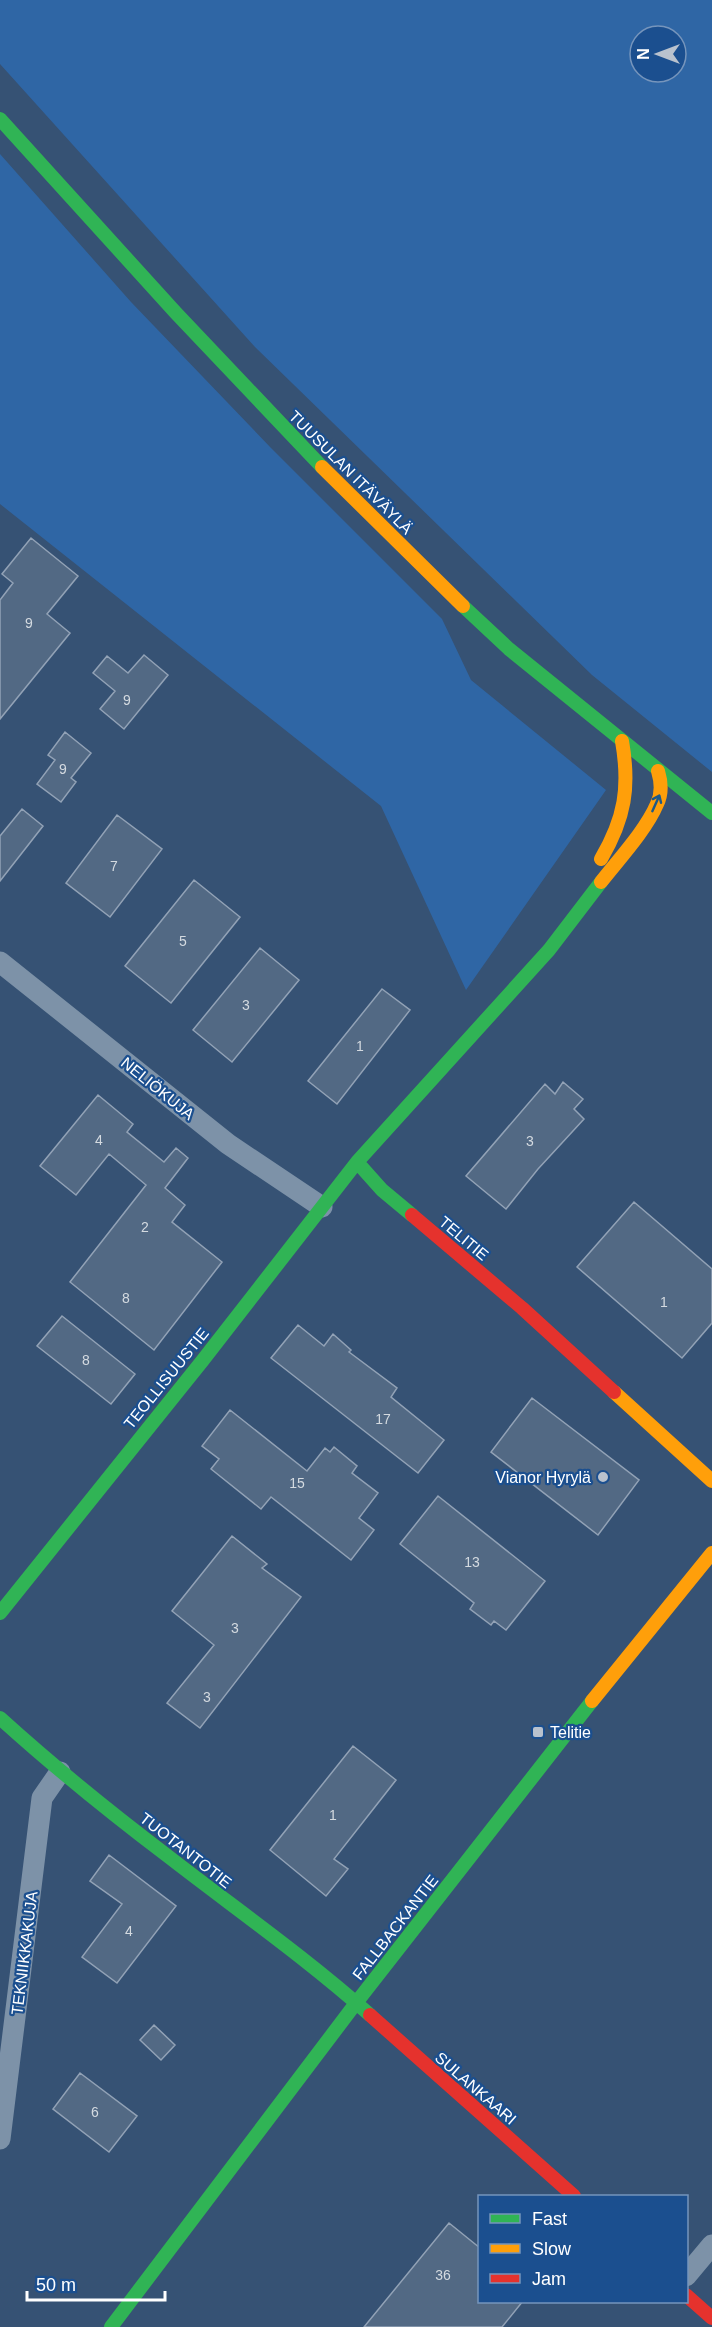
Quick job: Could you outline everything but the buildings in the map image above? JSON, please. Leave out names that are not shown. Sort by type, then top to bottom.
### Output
[{"type":"street","name":"TUUSULAN ITÄVÄYLÄ","points":[[0,120],[176,313],[309,454],[435,580],[509,650],[712,813]]},
{"type":"street","points":[[519,982],[533,957],[579,894],[610,844],[621,820],[627,795],[627,773],[622,741]]},
{"type":"street","points":[[519,982],[549,950],[643,828],[661,793],[658,771]]},
{"type":"street","points":[[692,816],[712,820]]},
{"type":"street","points":[[519,982],[554,953],[658,829]]},
{"type":"street","name":"NELIÖKUJA","points":[[0,962],[228,1144],[322,1207]]},
{"type":"street","name":"TEOLLISUUSTIE","points":[[0,1614],[357,1162],[519,982]]},
{"type":"street","name":"TELITIE","points":[[357,1162],[382,1190],[522,1308],[712,1481]]},
{"type":"street","name":"FALLBACKANTIE","points":[[111,2327],[356,2003],[595,1697],[712,1554]]},
{"type":"street","name":"TUOTANTOTIE","points":[[0,1718],[60,1772],[183,1869],[332,1980],[356,2003]]},
{"type":"street","name":"TEKNIIKKAKUJA","points":[[0,2139],[42,1798],[60,1772]]},
{"type":"street","name":"SULANKAARI","points":[[356,2003],[573,2195]]},
{"type":"street","points":[[688,2275],[712,2245]]},
{"type":"street","points":[[688,2296],[712,2318]]},
{"type":"shaded area","points":[[0,0],[712,0],[712,772],[592,675],[255,347],[0,64]]},
{"type":"shaded area","points":[[0,154],[131,302],[271,448],[442,619],[471,680],[606,790],[466,990],[381,806],[0,504]]},
{"type":"traffic: fast","points":[[0,119],[176,313],[322,467]]},
{"type":"traffic: fast","points":[[463,606],[509,649],[712,813]]},
{"type":"traffic: fast","points":[[357,1162],[549,950],[601,882]]},
{"type":"traffic: fast","points":[[0,1613],[203,1360],[357,1162],[382,1190],[412,1215]]},
{"type":"traffic: fast","points":[[111,2327],[356,2003],[592,1701]]},
{"type":"traffic: fast","points":[[0,1718],[104,1807],[296,1954],[370,2015]]},
{"type":"traffic: slow","points":[[322,467],[463,606]]},
{"type":"traffic: slow","points":[[601,859],[616,830],[624,802],[625,773],[622,741]]},
{"type":"traffic: slow","points":[[601,882],[632,844],[652,814],[659,800],[658,771]]},
{"type":"traffic: slow","points":[[614,1392],[712,1481]]},
{"type":"traffic: slow","points":[[592,1701],[712,1553]]},
{"type":"traffic: jam","points":[[412,1215],[522,1308],[614,1392]]},
{"type":"traffic: jam","points":[[370,2015],[573,2195]]},
{"type":"traffic: jam","points":[[688,2297],[712,2318]]},
{"type":"place","name":"Vianor Hyrylä","points":[[603,1477]]},
{"type":"place","name":"Telitie","points":[[538,1732]]}]
